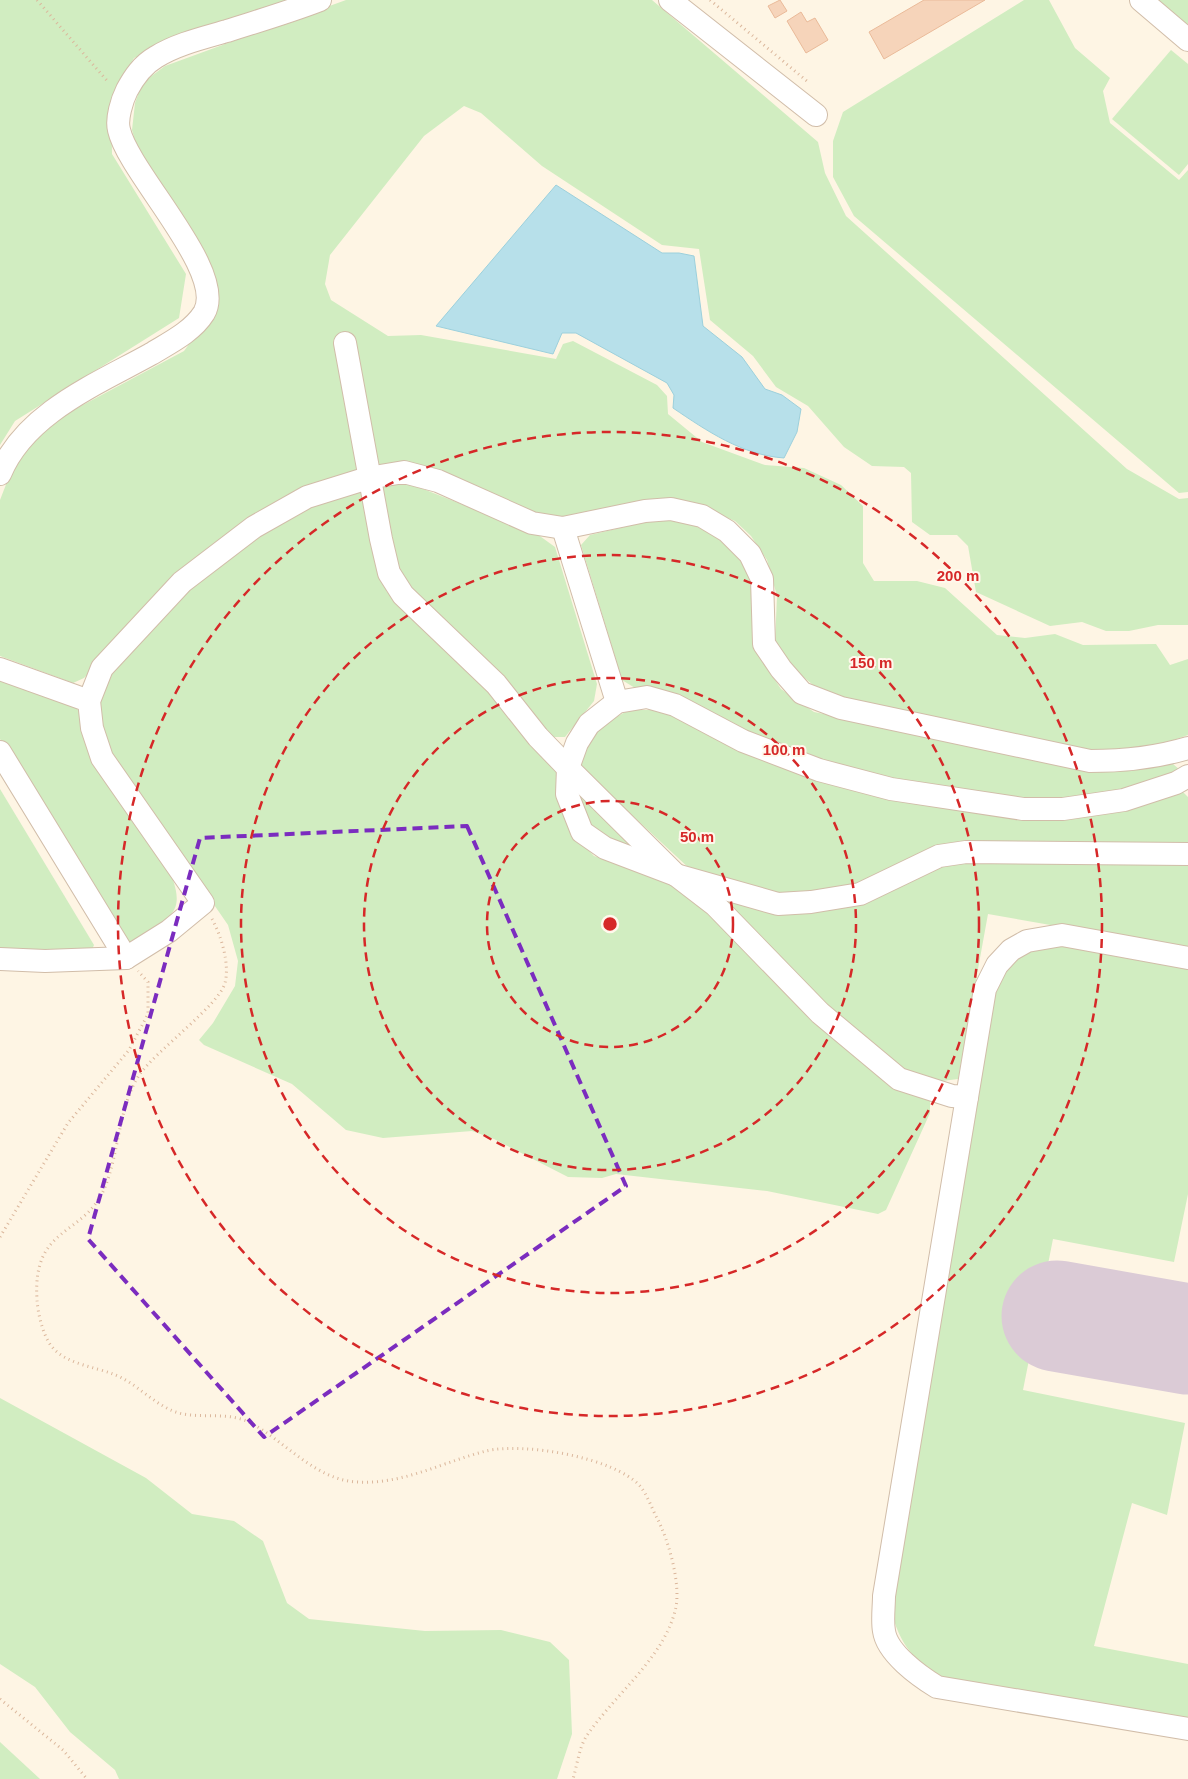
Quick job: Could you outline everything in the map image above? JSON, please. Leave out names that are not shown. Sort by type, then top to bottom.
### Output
[{"type":"street","points":[[0,474],[5,462],[31,429],[65,402],[180,337],[204,312],[207,289],[198,262],[165,209],[126,153],[118,128],[122,99],[135,74],[155,57],[189,42],[285,13],[320,0]]},
{"type":"street","points":[[670,0],[816,115]]},
{"type":"street","points":[[1141,0],[1188,40]]},
{"type":"street","points":[[346,343],[368,478],[389,573],[403,595],[483,670],[538,737],[568,768],[676,875],[715,906],[820,1013],[898,1080],[952,1096],[967,1097]]},
{"type":"street","points":[[0,959],[126,958],[169,931],[203,903],[102,758],[92,728],[90,701],[102,668],[182,582],[254,527],[307,497],[368,478],[404,472],[438,482],[532,523],[563,528],[645,511],[671,509],[702,516],[727,532],[750,554],[762,579],[764,644],[802,693],[841,708],[1090,761],[1126,761],[1159,757],[1188,748]]},
{"type":"street","points":[[563,528],[617,702]]},
{"type":"street","points":[[0,669],[90,701]]},
{"type":"street","points":[[1188,776],[1176,783],[1124,800],[1063,809],[1023,809],[891,789],[819,770],[743,741],[675,705],[647,697],[617,702],[589,724],[576,743],[568,768],[567,794],[582,832],[605,848],[676,875],[778,904],[811,902],[860,894],[939,856],[966,852],[1188,854]]},
{"type":"street","points":[[0,752],[126,958]]},
{"type":"street","points":[[1188,958],[1062,935],[1027,941],[1011,950],[997,965],[985,989],[884,1596],[884,1633],[903,1661],[917,1675],[937,1687],[1188,1729]]},
{"type":"path","points":[[37,0],[122,99]]},
{"type":"path","points":[[710,0],[810,84]]},
{"type":"path","points":[[203,903],[218,931],[225,962],[225,985],[204,1011],[162,1048],[138,1076],[126,1107],[105,1189],[84,1218],[61,1232],[43,1253],[36,1282],[38,1317],[53,1349],[84,1367],[115,1374],[151,1399],[182,1414],[210,1414],[244,1420],[267,1432],[333,1477],[357,1482],[404,1478],[490,1450],[534,1448],[604,1463],[640,1486],[660,1524],[674,1562],[676,1609],[662,1642],[584,1740],[573,1779]]},
{"type":"path","points":[[0,1237],[68,1123],[129,1050],[148,1014],[148,982],[126,958]]},
{"type":"path","points":[[0,1700],[63,1750],[87,1779]]},
{"type":"highlighted area","points":[[467,826],[626,1186],[264,1437],[88,1239],[200,838]]},
{"type":"green space","points":[[0,0],[286,0],[134,58],[111,101],[112,154],[186,274],[179,318],[15,421],[0,445]]},
{"type":"green space","points":[[346,0],[652,0],[818,142],[825,173],[846,216],[1127,469],[1179,499],[1188,498],[1188,625],[1158,625],[1129,631],[1106,631],[1082,622],[1050,626],[976,592],[968,546],[957,535],[930,535],[912,522],[911,473],[904,467],[872,466],[844,447],[808,406],[776,387],[753,356],[710,320],[699,249],[662,245],[542,166],[481,113],[464,106],[424,136],[330,255],[325,284],[331,300],[388,336],[421,335],[556,359],[563,344],[573,341],[657,385],[667,396],[668,414],[702,442],[765,465],[804,468],[841,485],[863,506],[863,563],[874,581],[917,581],[945,588],[997,635],[1025,638],[1055,634],[1083,645],[1156,644],[1170,665],[1188,659],[1188,735],[1145,750],[1097,753],[852,704],[818,689],[796,671],[775,643],[777,596],[767,560],[751,536],[735,521],[705,509],[579,518],[545,517],[507,504],[361,474],[311,489],[105,656],[84,678],[73,683],[0,656],[0,500],[12,469],[26,447],[66,414],[184,351],[218,305],[218,286],[205,259],[140,159],[132,130],[135,103],[142,83],[165,66]]},
{"type":"green space","points":[[1024,0],[1049,0],[1075,48],[1110,78],[1103,91],[1110,123],[1179,180],[1188,170],[1188,492],[1179,493],[854,216],[833,177],[833,141],[843,112]]},
{"type":"green space","points":[[1152,0],[1188,0],[1188,29]]},
{"type":"green space","points":[[1171,50],[1188,64],[1188,164],[1179,175],[1112,119]]},
{"type":"green space","points":[[403,481],[537,534],[555,547],[597,684],[594,701],[565,737],[554,737],[541,726],[410,593],[398,565],[381,485]]},
{"type":"green space","points":[[362,489],[379,569],[387,592],[410,616],[482,678],[557,768],[556,797],[575,836],[594,856],[677,881],[930,1094],[930,1113],[886,1210],[878,1214],[767,1191],[616,1174],[602,1178],[568,1177],[494,1139],[472,1131],[383,1138],[346,1130],[292,1084],[204,1045],[199,1040],[213,1023],[235,986],[238,961],[228,925],[106,748],[99,716],[100,696],[109,676],[126,652],[175,602],[203,578],[255,538],[285,519]]},
{"type":"green space","points":[[667,517],[691,524],[719,537],[745,563],[752,580],[759,656],[781,689],[814,712],[1108,771],[1173,764],[1180,770],[1117,795],[1034,802],[898,783],[812,760],[721,722],[660,689],[635,688],[622,680],[581,545],[590,535]]},
{"type":"green space","points":[[0,675],[63,696],[80,712],[86,746],[170,870],[177,899],[175,908],[160,925],[145,934],[125,944],[0,739]]},
{"type":"green space","points":[[629,710],[664,710],[798,772],[1052,818],[1120,812],[1183,792],[1188,797],[1188,846],[1024,845],[846,889],[760,894],[691,870],[578,765],[590,738],[611,720]]},
{"type":"green space","points":[[0,789],[94,945],[91,952],[0,949]]},
{"type":"green space","points":[[579,789],[650,858],[612,842],[589,826],[581,815],[577,803]]},
{"type":"green space","points":[[961,860],[1188,862],[1188,949],[988,914],[958,1079],[926,1083],[889,1063],[831,1013],[718,899],[756,909],[925,873]]},
{"type":"green space","points":[[1053,940],[1188,962],[1188,1194],[1174,1262],[1053,1239],[1023,1390],[1185,1423],[1167,1515],[1132,1503],[1094,1646],[1188,1664],[1188,1721],[953,1682],[931,1670],[914,1656],[901,1638],[892,1614],[994,991],[1006,971],[1017,958]]},
{"type":"green space","points":[[0,1398],[146,1478],[192,1514],[234,1521],[263,1541],[287,1603],[309,1619],[425,1631],[501,1630],[550,1642],[569,1660],[572,1734],[557,1779],[119,1779],[115,1770],[70,1732],[35,1687],[0,1664]]},
{"type":"green space","points":[[0,1742],[40,1779],[0,1779]]},
{"type":"water","points":[[556,185],[662,253],[679,253],[694,256],[703,326],[742,357],[765,389],[782,395],[801,409],[797,432],[784,458],[769,456],[739,447],[712,433],[673,408],[674,395],[667,383],[576,333],[562,333],[553,354],[436,326]]},
{"type":"building","points":[[780,0],[787,11],[775,18],[768,6]]},
{"type":"building","points":[[924,0],[985,0],[884,59],[869,32]]},
{"type":"building","points":[[801,12],[807,22],[815,18],[828,40],[806,53],[787,21]]},
{"type":"runway","points":[[1057,1316],[1188,1339]]}]
